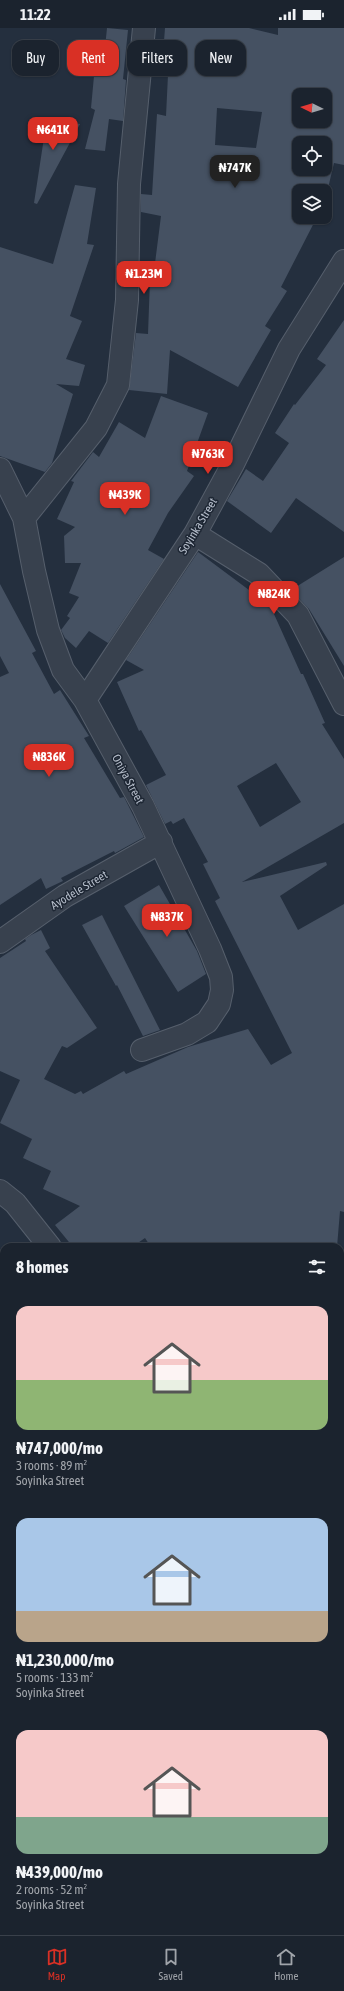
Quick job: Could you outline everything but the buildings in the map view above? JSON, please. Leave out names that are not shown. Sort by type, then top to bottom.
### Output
[{"type":"street","points":[[24,518],[96,428],[118,385],[127,300],[129,184],[144,28]]},
{"type":"street","name":"Soyinka Street","points":[[85,700],[195,534],[233,464],[289,349],[344,261]]},
{"type":"street","name":"Oniya Street","points":[[0,469],[24,518],[34,571],[48,630],[63,670],[85,700],[161,842],[210,949],[220,977],[222,990],[219,1004],[207,1022],[187,1034],[142,1050]]},
{"type":"street","points":[[195,534],[258,574],[298,615],[344,704]]},
{"type":"street","name":"Ayodele Street","points":[[0,942],[65,896],[161,842]]},
{"type":"street","points":[[0,1191],[15,1203],[47,1243]]}]
